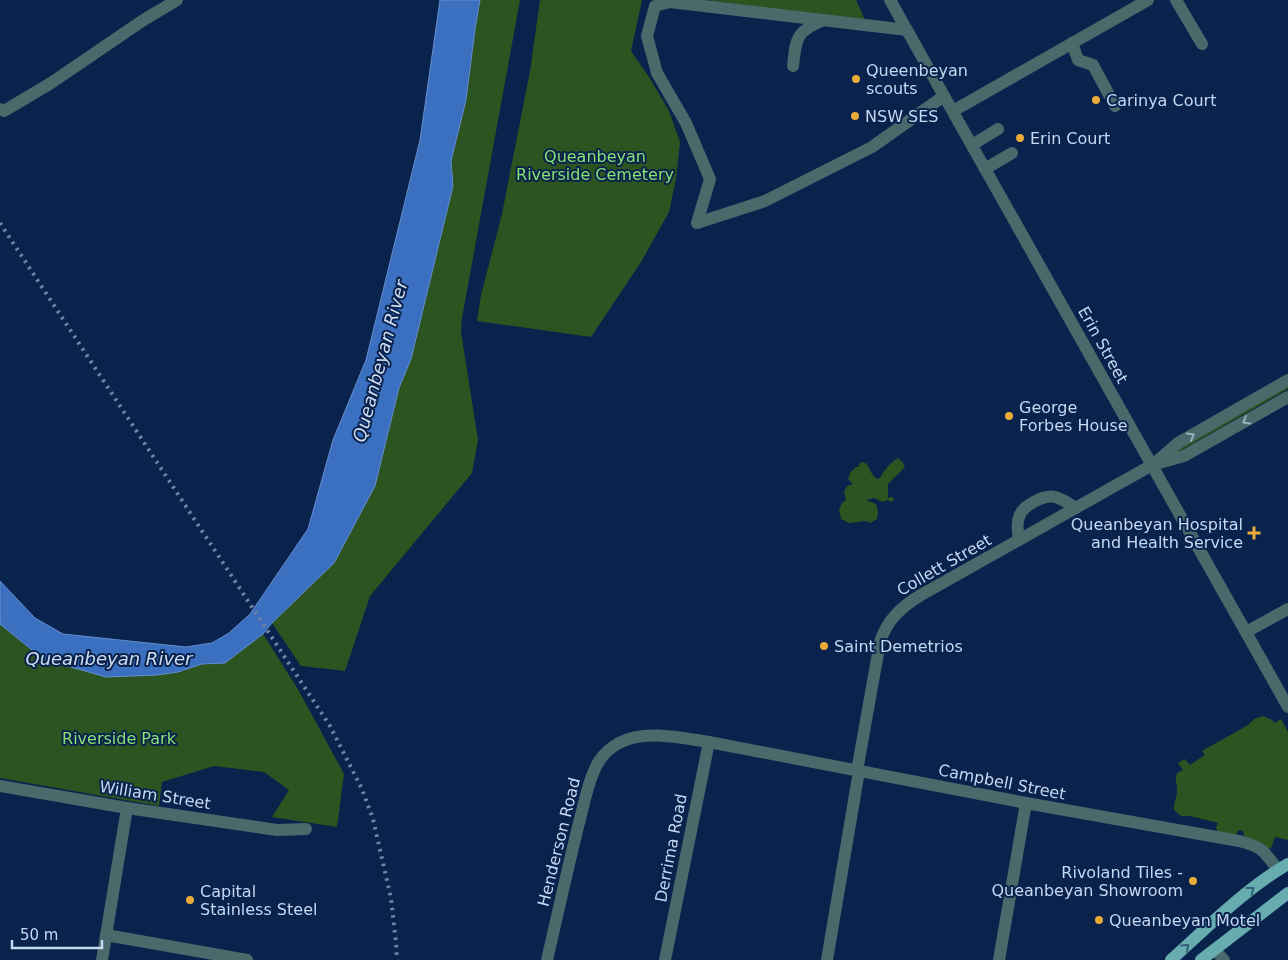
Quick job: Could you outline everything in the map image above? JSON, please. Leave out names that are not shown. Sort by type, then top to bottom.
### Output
[{"type":"main road","points":[[1171,960],[1242,897],[1283,867]]},
{"type":"main road","points":[[1201,960],[1288,894]]},
{"type":"main road","points":[[1201,933],[1215,950]]},
{"type":"street","points":[[0,109],[4,111],[51,83],[142,21],[177,0]]},
{"type":"street","name":"Erin Street","points":[[890,0],[1288,707]]},
{"type":"street","points":[[952,111],[1148,0]]},
{"type":"street","points":[[1176,0],[1202,44]]},
{"type":"street","points":[[907,30],[670,2],[655,6],[647,36],[657,73],[686,123],[710,179],[696,223],[765,201],[872,147],[944,96]]},
{"type":"street","points":[[793,66],[796,43],[800,34],[810,26],[824,20]]},
{"type":"street","points":[[1072,43],[1078,60],[1093,65],[1115,106]]},
{"type":"street","points":[[972,145],[998,129]]},
{"type":"street","points":[[985,169],[1012,153]]},
{"type":"street","name":"Collett Street","points":[[1152,466],[1178,443],[1288,380]]},
{"type":"street","name":"Collett Street","points":[[827,960],[878,654],[883,632],[898,611],[911,601],[1152,466],[1184,456],[1288,397]]},
{"type":"street","points":[[1019,540],[1017,527],[1019,516],[1024,509],[1033,503],[1048,496],[1055,497],[1076,508]]},
{"type":"street","points":[[1246,632],[1288,609]]},
{"type":"street","name":"Henderson Road","points":[[547,960],[587,792],[599,762],[608,750],[620,742],[633,737],[678,737],[709,742]]},
{"type":"street","name":"Campbell Street","points":[[709,742],[1026,803],[1239,841],[1252,844],[1283,867]]},
{"type":"street","name":"Derrima Road","points":[[665,960],[709,742]]},
{"type":"street","name":"William Street","points":[[0,786],[128,808],[276,830],[306,829]]},
{"type":"street","points":[[999,960],[1026,803]]},
{"type":"street","points":[[102,960],[128,808]]},
{"type":"street","points":[[106,935],[247,960]]},
{"type":"street","points":[[1215,950],[1224,960]]},
{"type":"green space","points":[[480,0],[520,0],[462,318],[461,332],[478,440],[472,473],[370,596],[345,671],[301,666],[272,623],[334,563],[411,359],[453,186],[451,161],[466,100]]},
{"type":"green space","name":"Queanbeyan Riverside Cemetery","points":[[540,0],[642,0],[631,51],[669,111],[680,142],[676,179],[669,212],[641,262],[591,337],[477,321],[481,295],[502,214],[530,71]]},
{"type":"green space","points":[[707,0],[856,0],[866,22]]},
{"type":"green space","points":[[1288,384],[1288,389],[1173,455],[1170,451]]},
{"type":"green space","points":[[898,458],[905,467],[888,484],[888,498],[894,498],[893,501],[887,500],[883,502],[874,498],[866,500],[876,504],[878,511],[877,519],[870,523],[866,521],[849,523],[841,519],[839,509],[846,500],[844,492],[847,486],[853,484],[848,479],[850,473],[856,467],[859,467],[859,464],[862,462],[867,464],[877,479]]},
{"type":"green space","name":"Riverside Park","points":[[0,624],[43,659],[178,672],[202,664],[225,663],[263,634],[299,691],[344,774],[337,827],[272,817],[289,790],[264,772],[214,766],[162,782],[159,806],[0,778]]},
{"type":"green space","points":[[1263,716],[1275,723],[1281,719],[1288,732],[1288,840],[1275,837],[1271,848],[1261,852],[1244,836],[1243,831],[1239,830],[1233,838],[1218,834],[1216,827],[1218,823],[1190,816],[1181,816],[1174,810],[1174,807],[1177,792],[1176,776],[1177,773],[1183,770],[1178,763],[1185,759],[1190,765],[1205,755],[1202,751],[1248,725],[1254,719]]},
{"type":"water","name":"Queanbeyan River","points":[[440,0],[480,0],[466,100],[451,161],[453,186],[411,359],[399,388],[375,486],[334,563],[263,634],[225,663],[202,664],[178,672],[157,675],[106,677],[43,659],[0,624],[0,581],[35,618],[63,634],[186,647],[212,643],[229,633],[250,614],[308,529],[333,440],[366,360],[420,140]]},
{"type":"railway","points":[[0,223],[330,726],[362,789],[373,819],[391,898],[397,960]]},
{"type":"place","name":"Queenbeyan scouts","points":[[856,79]]},
{"type":"place","name":"Carinya Court","points":[[1096,100]]},
{"type":"place","name":"NSW SES","points":[[855,116]]},
{"type":"place","name":"Erin Court","points":[[1020,138]]},
{"type":"place","name":"George Forbes House","points":[[1009,416]]},
{"type":"place","name":"Queanbeyan Hospital and Health Service","points":[[1254,533]]},
{"type":"place","name":"Saint Demetrios","points":[[824,646]]},
{"type":"place","name":"Rivoland Tiles - Queanbeyan Showroom","points":[[1193,881]]},
{"type":"place","name":"Capital Stainless Steel","points":[[190,900]]},
{"type":"place","name":"Queanbeyan Motel","points":[[1099,920]]}]
